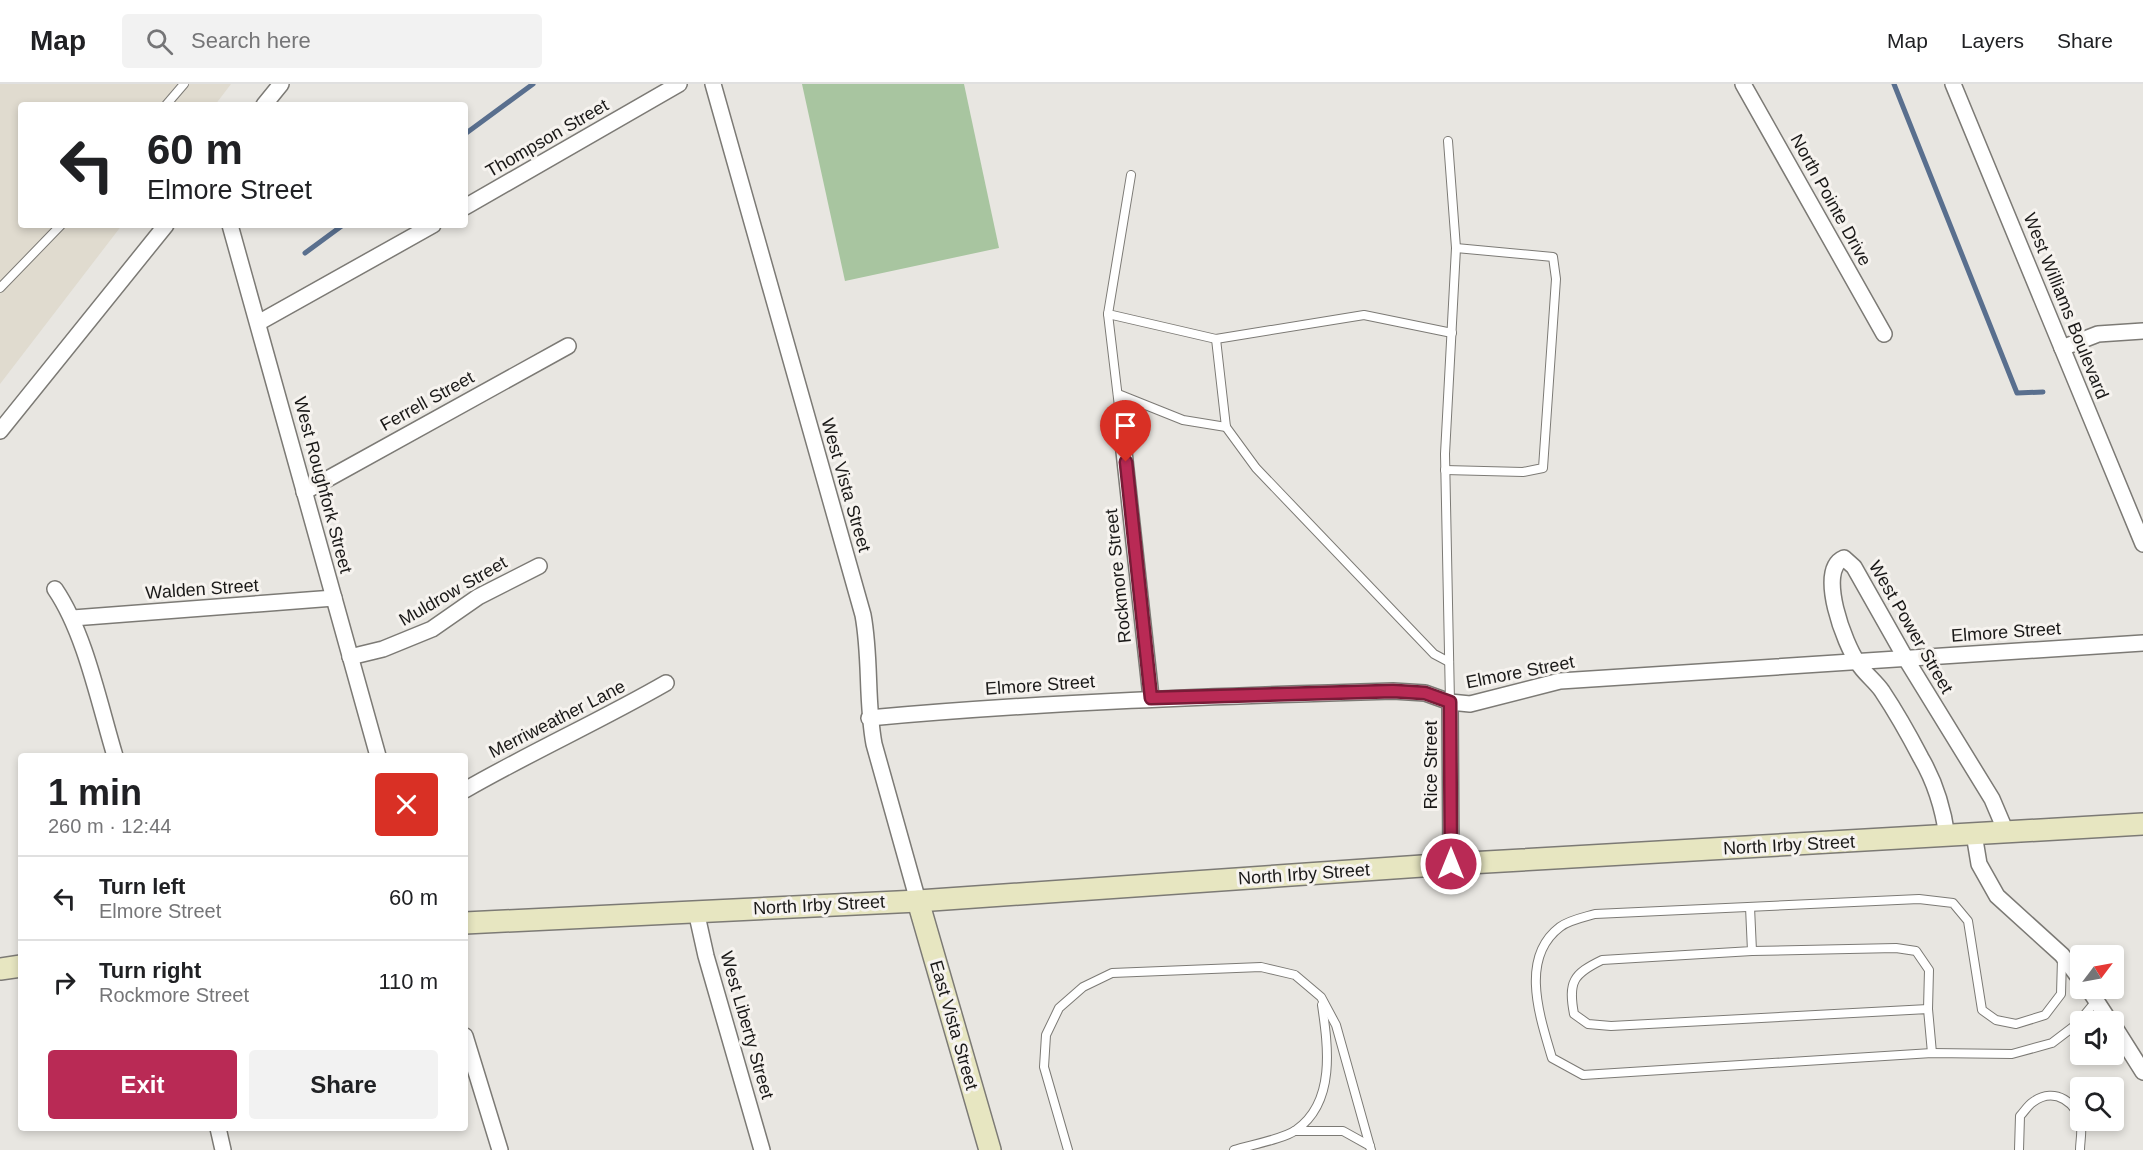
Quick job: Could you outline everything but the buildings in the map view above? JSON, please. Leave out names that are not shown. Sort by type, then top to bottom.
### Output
[{"type":"main road","name":"North Irby Street","points":[[468,923],[918,901],[1451,864],[2143,824]]},
{"type":"main road","name":"East Vista Street","points":[[918,901],[990,1150]]},
{"type":"main road","points":[[0,969],[18,966]]},
{"type":"street","points":[[266,102],[281,84]]},
{"type":"street","name":"Thompson Street","points":[[468,205],[678,84]]},
{"type":"street","name":"West Vista Street","points":[[713,84],[863,615],[868,659],[869,718],[918,901]]},
{"type":"street","name":"North Pointe Drive","points":[[1743,84],[1884,334]]},
{"type":"street","name":"West Williams Boulevard","points":[[1953,84],[2143,544]]},
{"type":"street","points":[[0,431],[164,228]]},
{"type":"street","name":"West Roughfork Street","points":[[231,228],[377,753]]},
{"type":"street","points":[[258,323],[428,228]]},
{"type":"street","points":[[2062,348],[2098,334],[2143,331]]},
{"type":"street","name":"Ferrell Street","points":[[304,492],[568,346]]},
{"type":"street","name":"Rockmore Street","points":[[1120,415],[1151,698]]},
{"type":"street","name":"West Power Street","points":[[1947,836],[1943,809],[1923,760],[1881,689],[1857,662],[1833,599],[1832,584],[1836,565],[1844,558],[1854,567],[1906,659],[1992,799],[2006,832]]},
{"type":"street","name":"Muldrow Street","points":[[350,657],[383,649],[432,629],[493,588],[539,566]]},
{"type":"street","points":[[55,589],[73,618],[114,753]]},
{"type":"street","name":"Walden Street","points":[[73,618],[334,598]]},
{"type":"street","name":"Elmore Street","points":[[869,718],[1003,706],[1151,698],[1393,691],[1425,693],[1450,702],[1470,704],[1560,681],[2143,643]]},
{"type":"street","name":"Merriweather Lane","points":[[468,788],[514,762],[608,717],[666,683]]},
{"type":"street","name":"Rice Street","points":[[1450,702],[1451,864]]},
{"type":"street","points":[[1974,834],[1979,864],[1997,896],[2062,955],[2070,966]]},
{"type":"street","name":"West Liberty Street","points":[[696,911],[706,956],[762,1150]]},
{"type":"street","points":[[2124,1042],[2143,1072]]},
{"type":"street","points":[[468,1046],[500,1150]]},
{"type":"street","points":[[219,1131],[223,1150]]},
{"type":"lane","points":[[168,102],[183,84]]},
{"type":"lane","points":[[1448,141],[1456,248],[1445,470],[1450,702]]},
{"type":"lane","points":[[1120,415],[1108,314],[1131,175]]},
{"type":"lane","points":[[0,288],[58,228]]},
{"type":"lane","points":[[1445,470],[1523,472],[1544,468],[1556,279],[1553,257],[1456,248]]},
{"type":"lane","points":[[1108,314],[1216,339],[1364,315],[1452,333]]},
{"type":"lane","points":[[1216,339],[1226,427],[1256,468],[1434,654],[1449,662]]},
{"type":"lane","points":[[1118,394],[1183,420],[1226,427]]},
{"type":"lane","points":[[2062,955],[2061,994],[2045,1015],[2016,1024],[1996,1020],[1982,1010],[1968,921],[1953,903],[1919,899],[1595,914],[1561,925],[1547,941],[1534,969],[1541,1021],[1552,1058],[1583,1075],[1932,1053],[2012,1054],[2052,1043],[2077,1024],[2090,999]]},
{"type":"lane","points":[[1750,907],[1752,951]]},
{"type":"lane","points":[[1928,1009],[1611,1026],[1588,1024],[1574,1014],[1570,990],[1580,970],[1602,960],[1752,951],[1896,948],[1916,951],[1929,970],[1928,1009],[1932,1053]]},
{"type":"lane","points":[[1068,1150],[1044,1067],[1046,1035],[1059,1008],[1083,987],[1112,973],[1261,967],[1295,975],[1321,997],[1336,1025],[1370,1148]]},
{"type":"lane","points":[[1295,1131],[1311,1115],[1321,1096],[1327,1066],[1327,1041],[1321,997]]},
{"type":"lane","points":[[2019,1150],[2020,1116],[2033,1101],[2049,1096],[2064,1098],[2076,1109],[2082,1128],[2080,1150]]},
{"type":"lane","points":[[1234,1150],[1295,1131],[1343,1131],[1370,1148]]},
{"type":"shaded area","points":[[0,84],[231,84],[217,102],[18,102],[18,228],[120,228],[0,384]]},
{"type":"green space","points":[[802,84],[964,84],[999,248],[845,281]]},
{"type":"waterway","points":[[468,132],[533,84]]},
{"type":"waterway","points":[[1894,84],[2017,393],[2043,392]]},
{"type":"waterway","points":[[305,253],[339,228]]},
{"type":"route","points":[[1126,462],[1151,698],[1410,691],[1425,693],[1450,702],[1451,864]]}]
